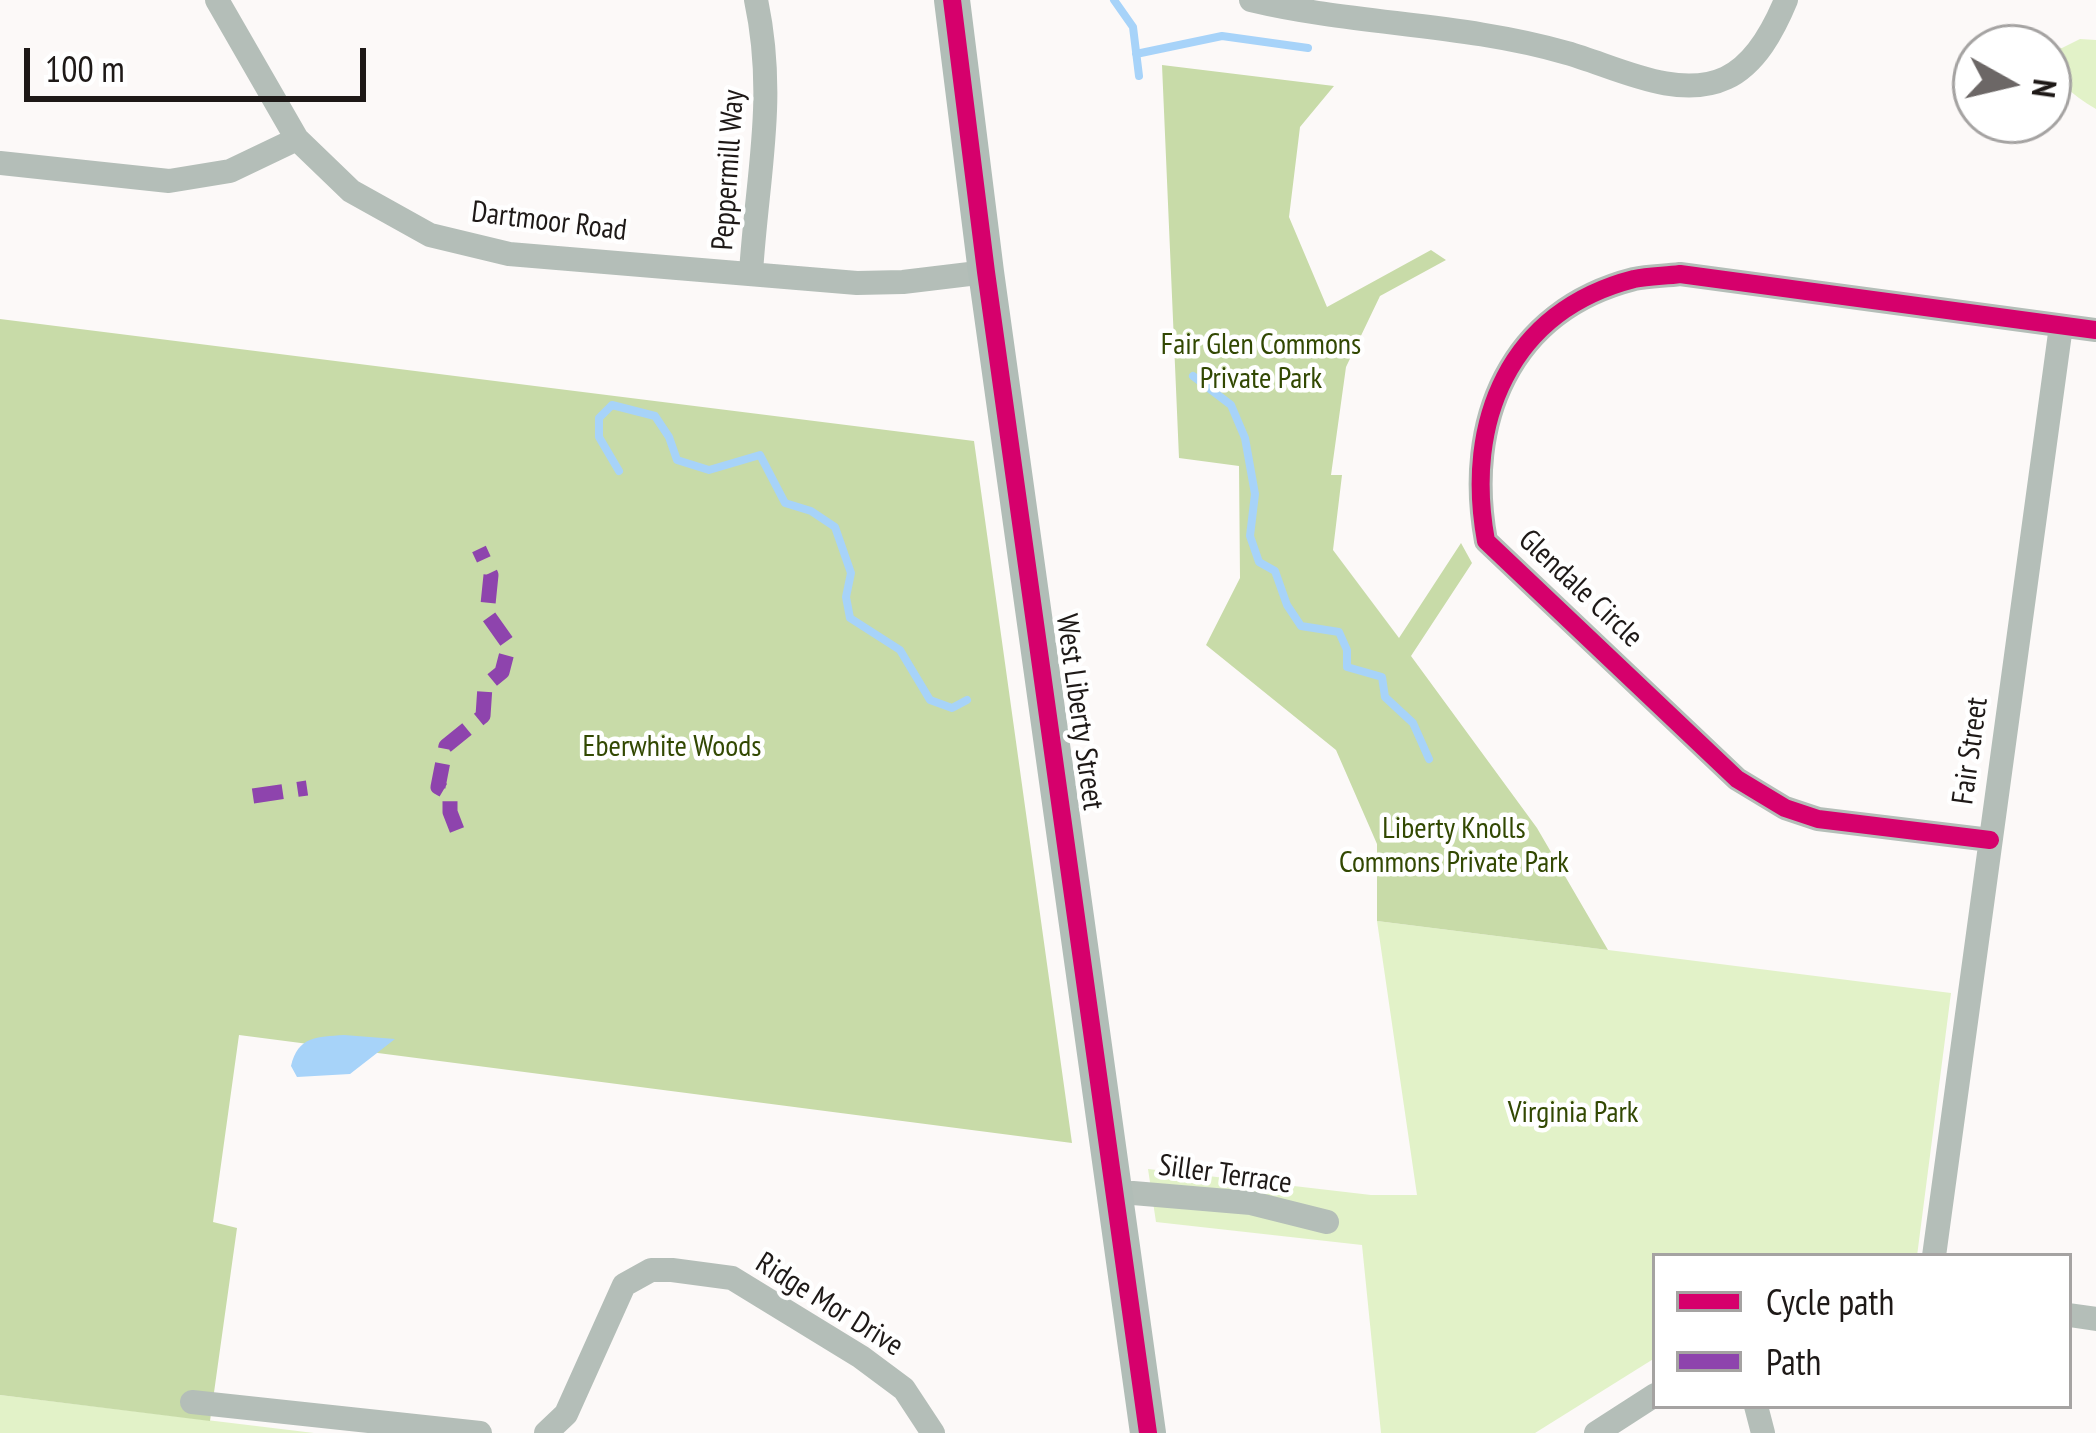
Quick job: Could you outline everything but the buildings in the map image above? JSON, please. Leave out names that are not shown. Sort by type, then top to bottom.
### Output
[{"type":"main road","name":"West Liberty Street","points":[[952,0],[1148,1433]]},
{"type":"street","name":"Peppermill Way","points":[[751,273],[768,111],[763,34],[755,0]]},
{"type":"street","points":[[1251,0],[1287,9],[1468,32],[1564,52],[1656,83],[1724,79],[1749,61],[1776,25],[1786,0]]},
{"type":"street","name":"Dartmoor Road","points":[[230,4],[263,86],[297,139],[351,191],[430,235],[508,254],[857,283],[986,272]]},
{"type":"street","points":[[0,163],[169,182],[230,171],[297,139]]},
{"type":"street","name":"Glendale Circle","points":[[1990,839],[1818,819],[1785,808],[1737,779],[1486,541],[1479,504],[1480,459],[1496,394],[1524,342],[1573,305],[1633,280],[1680,274],[2096,330]]},
{"type":"street","name":"Fair Street","points":[[1934,1253],[2061,326]]},
{"type":"street","name":"Siller Terrace","points":[[1114,1195],[1251,1203],[1328,1222]]},
{"type":"street","name":"Ridge Mor Drive","points":[[546,1433],[566,1414],[623,1286],[651,1270],[672,1270],[732,1278],[861,1357],[904,1389],[933,1433]]},
{"type":"street","points":[[1596,1433],[1652,1397]]},
{"type":"street","points":[[192,1402],[480,1433]]},
{"type":"green space","points":[[2096,40],[2096,109],[2072,92],[2072,43]]},
{"type":"green space","points":[[1162,65],[1334,86],[1300,127],[1289,217],[1327,307],[1431,250],[1446,260],[1380,296],[1346,367],[1331,475],[1342,475],[1333,550],[1399,638],[1461,543],[1472,563],[1411,656],[1537,828],[1608,950],[1377,921],[1377,844],[1336,750],[1206,645],[1240,578],[1239,466],[1179,458]]},
{"type":"green space","name":"Eberwhite Woods","points":[[0,319],[974,441],[1072,1143],[239,1035],[213,1222],[237,1228],[210,1421],[0,1395]]},
{"type":"green space","name":"Virginia Park","points":[[1377,921],[1951,993],[1917,1253],[1652,1253],[1652,1360],[1535,1433],[1381,1433],[1362,1245],[1156,1222],[1148,1169],[1371,1195],[1417,1195]]},
{"type":"green space","points":[[0,1395],[314,1433],[0,1433]]},
{"type":"water","points":[[317,1038],[395,1039],[350,1074],[297,1077],[291,1066],[298,1049]]},
{"type":"waterway","points":[[1114,0],[1133,27],[1139,76]]},
{"type":"waterway","points":[[1136,54],[1222,36],[1308,48]]},
{"type":"waterway","points":[[1193,376],[1231,405],[1245,438],[1255,494],[1250,536],[1259,562],[1275,571],[1287,605],[1301,626],[1339,632],[1347,650],[1347,667],[1382,677],[1385,697],[1413,723],[1429,759]]},
{"type":"waterway","points":[[619,471],[599,437],[599,418],[612,405],[655,416],[677,460],[709,470],[760,455],[785,503],[811,511],[835,527],[851,573],[846,597],[850,618],[900,650],[930,700],[952,708],[967,700]]},
{"type":"marked path","points":[[457,830],[450,794],[438,787],[446,746],[483,716],[485,686],[502,672],[509,645],[487,614],[491,575],[479,549]]},
{"type":"marked path","points":[[253,796],[307,788]]},
{"type":"cycle path","points":[[952,0],[1148,1433]]},
{"type":"cycle path","points":[[1990,840],[1818,819],[1785,808],[1737,779],[1486,541],[1482,454],[1490,414],[1505,377],[1526,345],[1555,317],[1591,295],[1640,278],[1680,274],[2096,330]]},
{"type":"park label","name":"Fair Glen Commons Private Park","points":[[1261,362]]},
{"type":"park label","name":"Liberty Knolls Commons Private Park","points":[[1454,846]]}]
